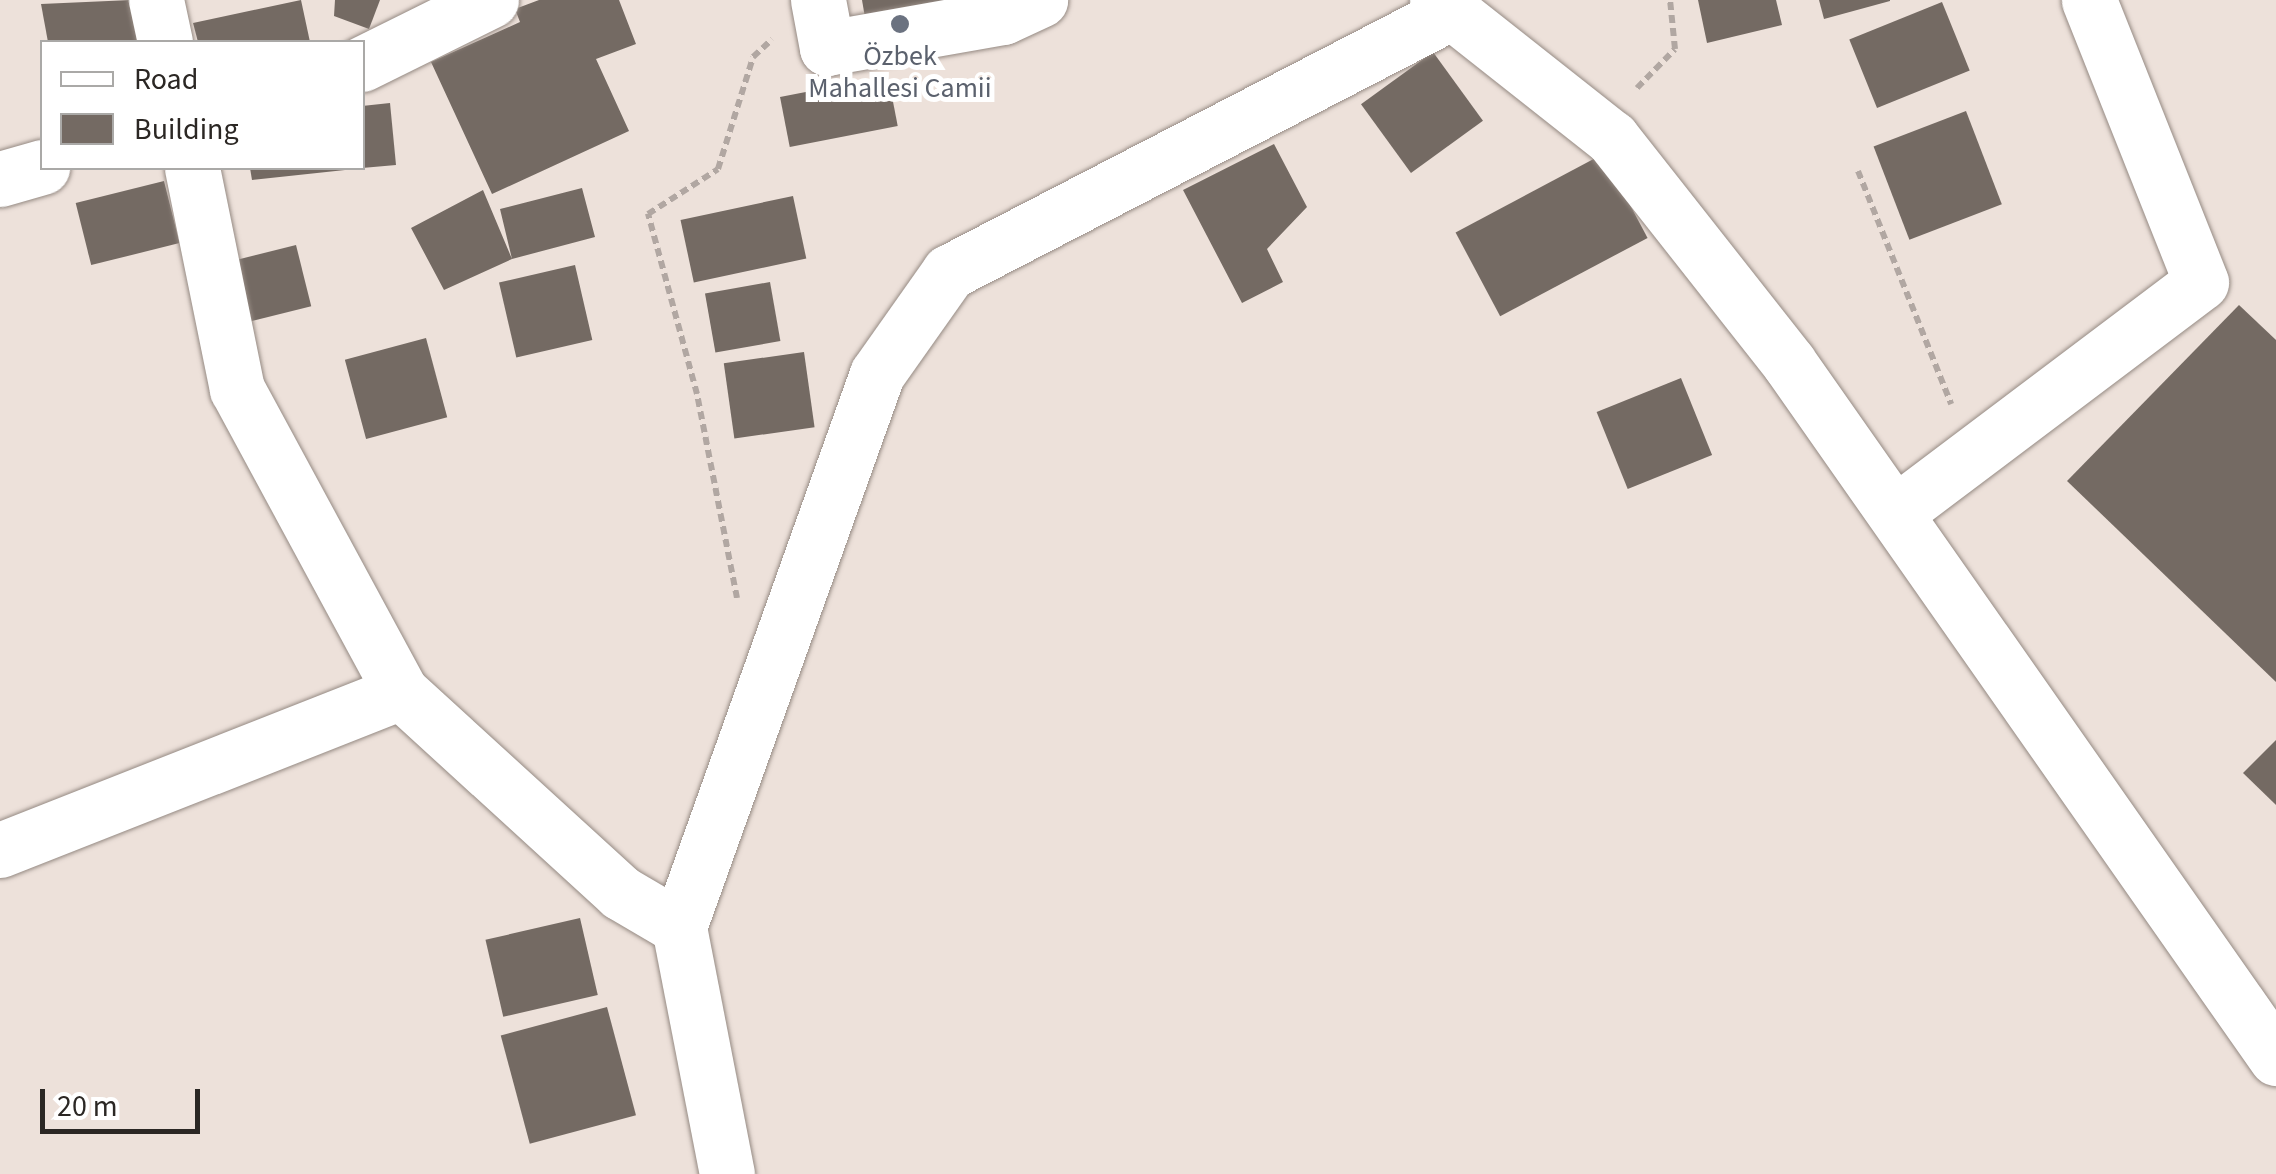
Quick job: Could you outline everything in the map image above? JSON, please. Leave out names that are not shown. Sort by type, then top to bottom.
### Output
[{"type":"street","points":[[156,0],[165,40]]},
{"type":"street","points":[[365,63],[492,0]]},
{"type":"street","points":[[798,17],[827,48],[1002,17],[1040,0]]},
{"type":"street","points":[[1895,513],[2201,282],[2089,0]]},
{"type":"street","points":[[727,1174],[679,927],[877,374],[949,272],[1444,6],[1594,117],[1895,513],[2276,1058]]},
{"type":"street","points":[[0,178],[40,168]]},
{"type":"street","points":[[192,170],[238,388],[401,692],[622,893],[679,927]]},
{"type":"street","points":[[0,850],[401,692]]},
{"type":"path","points":[[1594,117],[1651,79],[1675,49],[1670,0]]},
{"type":"path","points":[[738,604],[698,394],[648,214],[718,169],[753,57],[798,17]]},
{"type":"path","points":[[1858,171],[1972,456]]},
{"type":"building","points":[[131,0],[140,40],[48,40],[41,4]]},
{"type":"building","points":[[301,0],[310,40],[197,40],[193,23]]},
{"type":"building","points":[[335,0],[380,0],[369,29],[334,16]]},
{"type":"building","points":[[539,0],[619,0],[636,44],[596,59],[629,131],[492,194],[431,62],[520,22],[515,9]]},
{"type":"building","name":"Özbek Mahallesi Camii","points":[[862,0],[995,0],[868,35]]},
{"type":"building","points":[[1698,0],[1776,0],[1782,25],[1707,43]]},
{"type":"building","points":[[1819,0],[1890,0],[1890,1],[1824,19]]},
{"type":"building","points":[[1942,2],[1970,71],[1877,108],[1849,39]]},
{"type":"building","points":[[1433,52],[1483,121],[1411,173],[1361,104]]},
{"type":"building","points":[[888,76],[898,126],[790,147],[780,97]]},
{"type":"building","points":[[390,103],[396,165],[365,168],[365,106]]},
{"type":"building","points":[[1966,111],[2002,204],[1909,240],[1874,146]]},
{"type":"building","points":[[1274,144],[1307,207],[1267,249],[1283,282],[1242,303],[1183,190]]},
{"type":"building","points":[[1603,154],[1648,238],[1500,316],[1456,232]]},
{"type":"building","points":[[250,170],[345,170],[252,180]]},
{"type":"building","points":[[164,181],[179,243],[91,265],[76,203]]},
{"type":"building","points":[[582,188],[595,237],[512,259],[500,209]]},
{"type":"building","points":[[483,190],[512,259],[444,290],[411,228]]},
{"type":"building","points":[[793,196],[806,259],[694,283],[681,220]]},
{"type":"building","points":[[296,245],[311,306],[243,323],[228,262]]},
{"type":"building","points":[[575,265],[592,340],[516,358],[499,283]]},
{"type":"building","points":[[770,282],[780,341],[715,353],[705,293]]},
{"type":"building","points":[[2239,305],[2276,340],[2276,682],[2067,481]]},
{"type":"building","points":[[426,338],[447,417],[366,439],[345,360]]},
{"type":"building","points":[[804,352],[815,427],[734,439],[724,363]]},
{"type":"building","points":[[1681,378],[1712,455],[1628,489],[1597,412]]},
{"type":"building","points":[[2276,740],[2276,805],[2243,773]]},
{"type":"building","points":[[580,918],[598,995],[503,1017],[485,940]]},
{"type":"building","points":[[607,1007],[636,1115],[530,1144],[501,1035]]},
{"type":"place","name":"Özbek Mahallesi Camii","points":[[900,24]]}]
